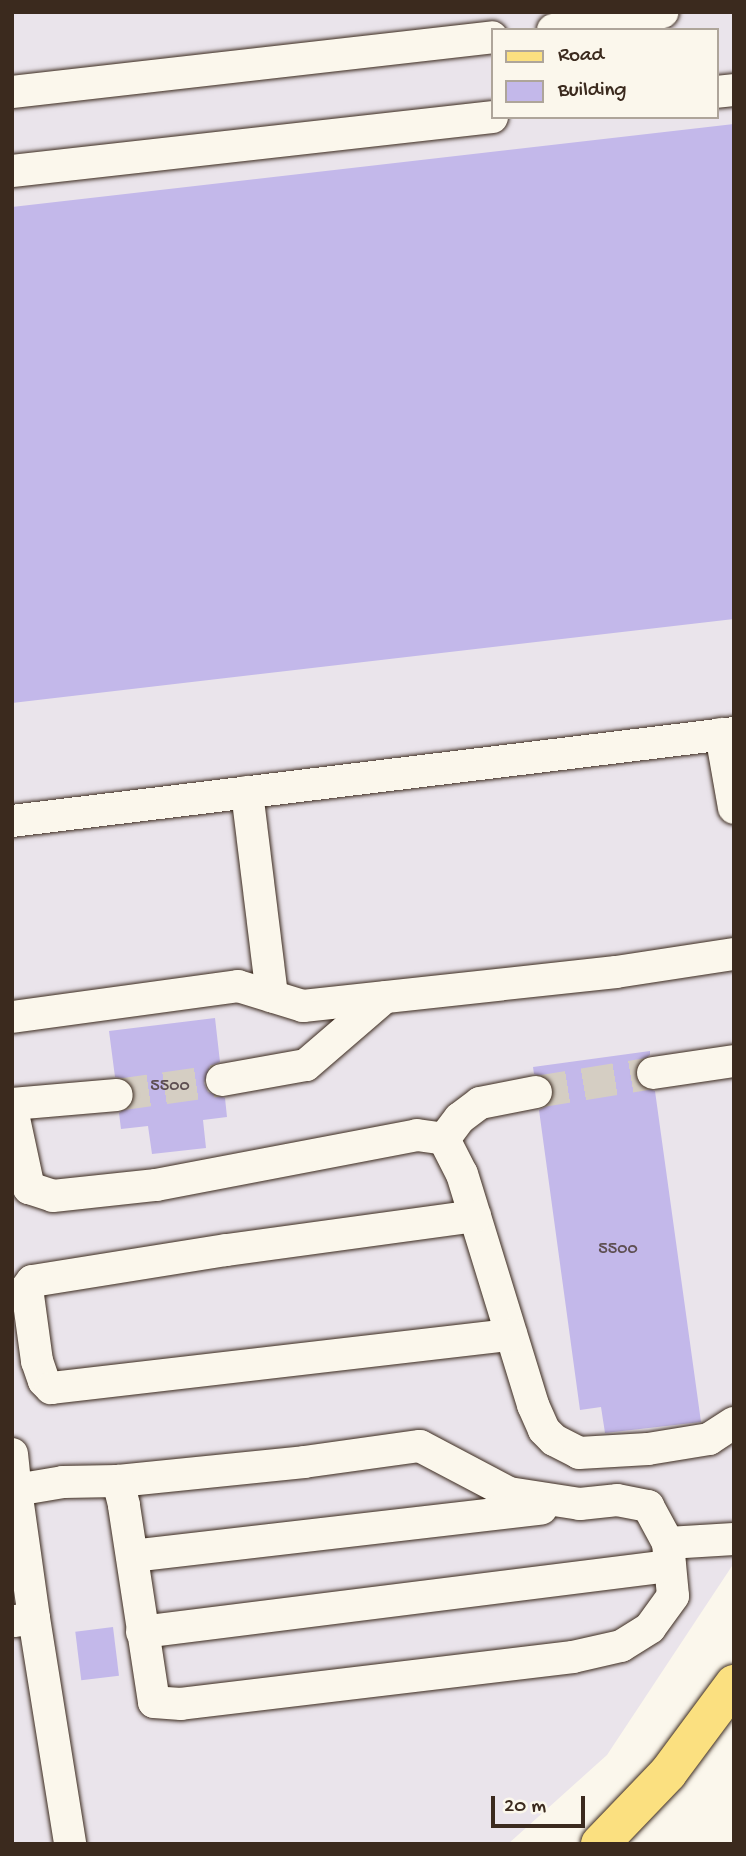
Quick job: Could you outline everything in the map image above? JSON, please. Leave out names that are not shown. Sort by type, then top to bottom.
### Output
[{"type":"main road","points":[[600,1844],[668,1773],[734,1684]]},
{"type":"lane","points":[[565,28],[663,12]]},
{"type":"lane","points":[[12,92],[490,37]]},
{"type":"lane","points":[[12,171],[490,117]]},
{"type":"lane","points":[[12,821],[727,733],[734,808]]},
{"type":"lane","points":[[247,792],[272,996]]},
{"type":"lane","points":[[12,1017],[238,986],[303,1006],[616,972],[734,954]]},
{"type":"lane","points":[[222,1080],[306,1065],[385,997]]},
{"type":"lane","points":[[653,1073],[734,1061]]},
{"type":"lane","points":[[443,1139],[460,1118],[480,1103],[537,1092]]},
{"type":"lane","points":[[12,1104],[117,1095]]},
{"type":"lane","points":[[12,1109],[21,1194],[53,1196],[156,1185],[417,1135],[443,1139]]},
{"type":"lane","points":[[443,1139],[461,1174],[544,1430],[554,1440],[579,1454],[648,1449],[709,1439],[734,1423]]},
{"type":"lane","points":[[475,1216],[226,1250],[32,1282],[27,1288],[37,1362],[44,1381],[51,1388],[511,1335]]},
{"type":"lane","points":[[16,1490],[63,1482],[118,1481],[420,1446],[509,1493],[580,1504]]},
{"type":"lane","points":[[12,1454],[23,1620],[70,1844]]},
{"type":"lane","points":[[118,1481],[154,1702],[181,1704],[573,1657],[621,1646],[650,1628],[673,1596],[669,1555],[648,1506],[617,1500],[132,1556]]},
{"type":"lane","points":[[142,1632],[669,1555],[734,1539]]},
{"type":"shaded area","points":[[12,12],[734,12],[734,1563],[607,1755],[508,1844],[12,1844]]},
{"type":"building","points":[[734,124],[734,619],[12,703],[12,207]]},
{"type":"building","points":[[215,1018],[220,1062],[210,1066],[204,1083],[208,1092],[225,1098],[227,1117],[203,1120],[206,1148],[152,1154],[148,1126],[121,1129],[119,1113],[133,1103],[135,1093],[125,1079],[115,1077],[109,1031]]},
{"type":"building","points":[[650,1051],[650,1055],[636,1066],[635,1075],[639,1085],[655,1091],[701,1422],[605,1433],[601,1407],[580,1410],[539,1110],[549,1105],[554,1089],[549,1079],[534,1074],[533,1067]]},
{"type":"building","points":[[113,1627],[119,1676],[81,1680],[75,1632]]},
{"type":"tunnel","points":[[536,1092],[653,1073]]},
{"type":"tunnel","points":[[117,1095],[222,1080]]}]
